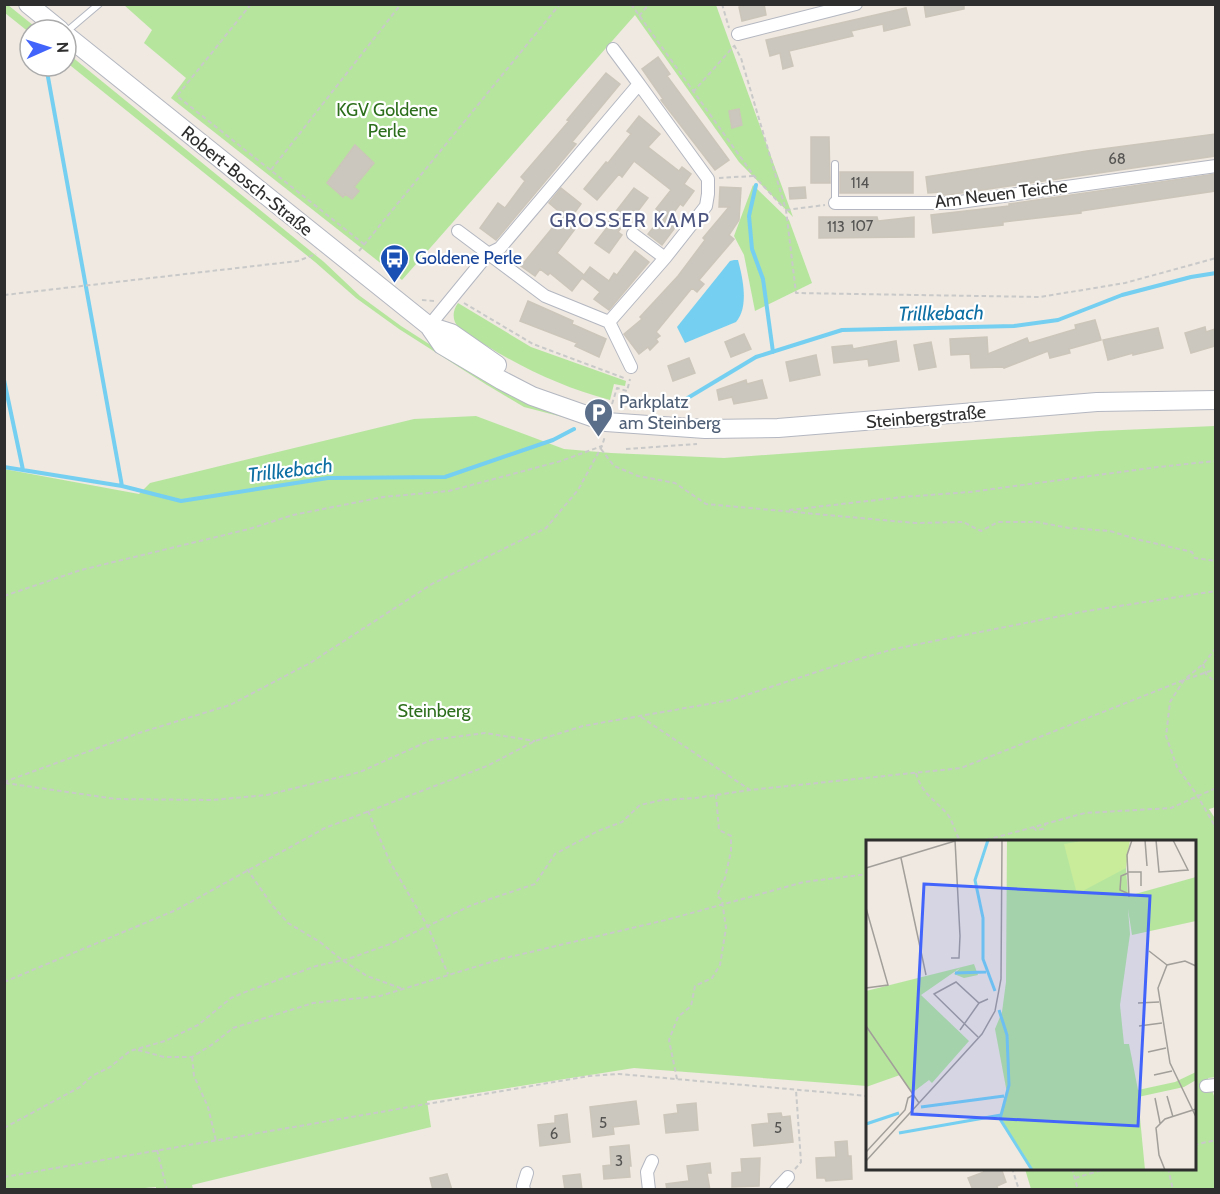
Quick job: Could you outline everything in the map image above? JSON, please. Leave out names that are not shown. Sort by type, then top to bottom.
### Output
[{"type":"main road","points":[[28,4],[45,18]]},
{"type":"main road","name":"Robert-Bosch-Straße","points":[[78,44],[429,326],[451,333],[486,359],[522,379],[567,397],[617,412],[637,423]]},
{"type":"main road","name":"Steinbergstraße","points":[[637,423],[705,429],[790,427],[1097,402],[1215,400]]},
{"type":"street","points":[[736,40],[856,4]]},
{"type":"street","points":[[609,322],[665,258],[706,206],[708,194],[708,179],[614,49]]},
{"type":"street","points":[[429,326],[488,254],[500,248],[639,84]]},
{"type":"street","name":"Am Neuen Teiche","points":[[835,203],[953,203],[1215,166]]},
{"type":"street","points":[[458,231],[545,296],[609,322],[631,367]]},
{"type":"street","points":[[633,234],[665,258]]},
{"type":"street","points":[[649,1190],[647,1172],[652,1161]]},
{"type":"street","points":[[524,1190],[527,1173]]},
{"type":"street","points":[[776,1190],[788,1177]]},
{"type":"lane","points":[[78,23],[99,4]]},
{"type":"lane","points":[[835,164],[835,203]]},
{"type":"path","points":[[251,4],[177,96],[365,245]]},
{"type":"path","points":[[271,170],[401,4]]},
{"type":"path","points":[[358,252],[560,4]]},
{"type":"path","points":[[631,4],[754,176],[786,210]]},
{"type":"path","points":[[639,16],[649,4]]},
{"type":"path","points":[[722,4],[736,40],[786,210],[796,293],[1040,297],[1125,283],[1215,258]]},
{"type":"path","points":[[693,92],[736,40]]},
{"type":"path","points":[[708,179],[754,176]]},
{"type":"path","points":[[786,210],[835,203]]},
{"type":"path","points":[[4,295],[298,261],[319,253],[328,246]]},
{"type":"path","points":[[414,294],[422,301],[435,301],[443,308]]},
{"type":"path","points":[[452,296],[533,344],[630,379],[627,391],[617,388],[612,404]]},
{"type":"path","points":[[626,449],[696,445],[705,429]]},
{"type":"path","points":[[4,596],[81,570],[249,529],[293,515],[383,496],[449,491],[561,461],[602,446],[601,449],[614,466],[648,478],[675,483],[706,504],[915,523],[963,522],[981,531],[998,522],[1037,522],[1069,528],[1110,531],[1192,552],[1195,558],[1215,561]]},
{"type":"path","points":[[4,782],[139,733],[230,705],[310,663],[432,584],[546,528],[578,490],[601,449]]},
{"type":"path","points":[[783,511],[970,492],[1158,466],[1215,461]]},
{"type":"path","points":[[4,982],[176,910],[325,828],[487,766],[536,741],[583,726],[731,700],[894,649],[1081,612],[1215,591]]},
{"type":"path","points":[[1215,648],[1203,664],[1184,680],[1170,702],[1166,736],[1177,767],[1197,795],[1215,828]]},
{"type":"path","points":[[1203,664],[1206,674],[1215,683]]},
{"type":"path","points":[[4,1128],[80,1087],[92,1076],[110,1067],[130,1052],[165,1041],[198,1024],[231,998],[316,966],[390,944],[472,905],[535,884],[555,854],[598,831],[622,822],[640,805],[662,800],[961,768],[1215,669]]},
{"type":"path","points":[[640,717],[750,790]]},
{"type":"path","points":[[4,782],[116,799],[212,800],[267,795],[360,772],[431,740],[484,733],[536,741]]},
{"type":"path","points":[[916,773],[926,793],[948,815],[960,840]]},
{"type":"path","points":[[986,840],[1085,813],[1171,808],[1215,788]]},
{"type":"path","points":[[677,1079],[669,1040],[678,1017],[691,1006],[695,986],[712,978],[720,965],[726,928],[722,900],[717,896],[725,878],[731,851],[731,836],[719,830],[716,795]]},
{"type":"path","points":[[368,811],[390,862],[428,927],[448,974]]},
{"type":"path","points":[[247,869],[272,905],[288,923],[320,942],[367,976],[403,988]]},
{"type":"path","points":[[138,1050],[164,1057],[192,1057],[233,1029],[313,1003],[380,996],[501,959],[723,905],[804,882],[866,874]]},
{"type":"path","points":[[192,1057],[194,1076],[208,1107],[216,1141]]},
{"type":"path","points":[[5,1176],[589,1077],[619,1074],[866,1096]]},
{"type":"path","points":[[788,1177],[801,1162],[796,1090]]},
{"type":"path","points":[[1196,1145],[1215,1140]]},
{"type":"path","points":[[158,1150],[167,1190]]},
{"type":"path","points":[[1012,1170],[1019,1190]]},
{"type":"path","points":[[1073,1170],[1078,1190]]},
{"type":"path","points":[[1075,1178],[1102,1170]]},
{"type":"path","points":[[1168,1170],[1173,1190]]},
{"type":"green space","points":[[4,5],[8,5],[24,18],[18,18],[18,23],[5,13]]},
{"type":"green space","name":"KGV Goldene Perle","points":[[124,5],[716,5],[793,217],[739,162],[635,15],[402,280],[171,98],[186,78],[144,43],[152,30]]},
{"type":"green space","points":[[78,62],[324,262],[360,296],[401,326],[476,374],[582,422],[524,407],[487,385],[399,329],[356,298],[315,262],[78,72]]},
{"type":"green space","points":[[753,185],[789,220],[812,283],[755,311],[744,255],[734,236]]},
{"type":"green space","points":[[458,303],[531,347],[626,381],[625,386],[614,384],[610,400],[577,390],[531,370],[472,338],[459,328],[454,316]]},
{"type":"green space","name":"Steinberg","points":[[476,416],[564,449],[724,458],[1099,431],[1215,426],[1216,807],[1209,809],[1216,820],[1216,1077],[1208,1078],[1215,1099],[1215,1189],[1031,1189],[1025,1170],[1196,1170],[1196,840],[866,840],[866,1086],[634,1068],[427,1101],[431,1127],[192,1185],[193,1189],[156,1189],[156,1187],[123,1190],[5,1189],[4,469],[139,494],[150,483],[414,419]]},
{"type":"water","points":[[738,260],[743,284],[744,301],[740,316],[736,322],[685,343],[677,327],[730,261]]},
{"type":"building","points":[[764,4],[766,15],[742,21],[739,7]]},
{"type":"building","points":[[924,4],[964,4],[964,9],[926,17]]},
{"type":"building","points":[[906,8],[910,25],[884,31],[883,24],[851,31],[853,36],[789,51],[793,66],[783,69],[780,53],[770,56],[766,40]]},
{"type":"building","points":[[658,57],[670,74],[667,76],[729,160],[715,170],[661,100],[663,99],[642,69]]},
{"type":"building","points":[[606,73],[620,84],[572,142],[576,144],[496,240],[480,228],[498,203],[505,208],[525,181],[521,177]]},
{"type":"building","points":[[739,109],[742,125],[732,128],[729,111]]},
{"type":"building","points":[[639,116],[660,134],[648,147],[679,171],[682,167],[691,174],[684,184],[694,191],[669,219],[677,225],[662,245],[648,234],[663,215],[656,209],[671,190],[634,161],[622,177],[619,174],[597,200],[584,189],[631,134],[627,131]]},
{"type":"building","points":[[1215,134],[1215,156],[947,195],[942,195],[942,192],[928,193],[926,177],[1087,151]]},
{"type":"building","points":[[811,137],[829,137],[830,183],[811,183]]},
{"type":"building","points":[[355,145],[374,163],[354,187],[359,191],[352,199],[345,194],[343,197],[327,183]]},
{"type":"building","points":[[840,172],[913,172],[913,193],[840,193]]},
{"type":"building","points":[[1215,174],[1215,191],[1081,211],[1081,213],[1003,222],[1003,225],[933,233],[931,215],[1009,206],[1009,204]]},
{"type":"building","points":[[720,187],[741,188],[739,220],[729,235],[734,239],[699,280],[704,284],[697,292],[692,288],[656,332],[660,336],[656,339],[658,342],[650,350],[648,347],[639,354],[624,334],[642,319],[640,317],[678,276],[705,240],[703,238],[729,207],[719,207]]},
{"type":"building","points":[[805,187],[806,198],[790,199],[789,188]]},
{"type":"building","points":[[561,188],[581,204],[570,219],[578,225],[557,253],[584,275],[590,267],[609,281],[614,273],[617,275],[635,251],[649,262],[609,310],[594,299],[600,292],[582,278],[572,291],[550,273],[548,275],[540,269],[535,276],[521,266],[563,215],[549,203]]},
{"type":"building","points":[[634,188],[648,198],[635,215],[632,213],[618,232],[622,235],[609,253],[595,243]]},
{"type":"building","points":[[819,217],[877,217],[878,221],[914,217],[914,237],[819,238]]},
{"type":"building","points":[[528,301],[606,339],[599,357],[575,346],[577,343],[520,321]]},
{"type":"building","points":[[1095,320],[1101,340],[1069,349],[1070,353],[1050,358],[1048,351],[1004,368],[971,368],[970,354],[951,355],[950,339],[987,337],[988,354],[1027,338],[1029,343],[1076,329],[1075,325]]},
{"type":"building","points":[[1205,327],[1206,332],[1215,329],[1215,346],[1191,353],[1185,333]]},
{"type":"building","points":[[1158,328],[1163,348],[1108,360],[1103,340]]},
{"type":"building","points":[[744,334],[751,349],[731,357],[725,342]]},
{"type":"building","points":[[896,341],[899,361],[869,366],[868,359],[834,363],[832,347],[852,345],[853,349]]},
{"type":"building","points":[[931,342],[936,367],[919,370],[914,345]]},
{"type":"building","points":[[816,355],[820,375],[790,381],[786,362]]},
{"type":"building","points":[[689,358],[695,373],[673,381],[668,366]]},
{"type":"building","points":[[746,380],[747,384],[762,380],[767,398],[734,404],[732,397],[719,400],[717,390]]},
{"type":"building","points":[[636,1101],[639,1124],[613,1127],[614,1134],[593,1137],[590,1107]]},
{"type":"building","points":[[696,1103],[698,1130],[666,1133],[664,1115],[678,1113],[677,1105]]},
{"type":"building","points":[[781,1113],[782,1117],[790,1116],[793,1142],[754,1146],[752,1125],[769,1123],[768,1114]]},
{"type":"building","points":[[567,1114],[570,1142],[540,1146],[538,1125],[555,1123],[555,1116]]},
{"type":"building","points":[[847,1141],[848,1156],[851,1156],[852,1179],[826,1181],[825,1178],[817,1178],[816,1158],[836,1157],[835,1142]]},
{"type":"building","points":[[629,1145],[630,1177],[604,1179],[603,1166],[611,1165],[610,1147]]},
{"type":"building","points":[[760,1158],[759,1186],[732,1187],[732,1173],[742,1172],[741,1159]]},
{"type":"building","points":[[710,1163],[711,1173],[707,1173],[710,1190],[667,1190],[666,1184],[689,1181],[687,1166]]},
{"type":"building","points":[[984,1170],[1002,1170],[1006,1182],[997,1186],[998,1190],[973,1190],[968,1178],[984,1172]]},
{"type":"building","points":[[447,1174],[452,1190],[433,1190],[430,1178]]},
{"type":"building","points":[[580,1174],[582,1190],[565,1190],[563,1176]]},
{"type":"waterway","points":[[48,78],[122,486]]},
{"type":"waterway","points":[[756,185],[749,216],[752,249],[763,279],[773,352]]},
{"type":"waterway","name":"Trillkebach","points":[[676,405],[756,357],[842,330],[1014,326],[1058,320],[1122,295],[1191,277],[1216,273]]},
{"type":"waterway","points":[[4,380],[23,470]]},
{"type":"waterway","name":"Trillkebach","points":[[4,467],[122,486],[181,501],[328,478],[445,477],[553,440],[574,429]]},
{"type":"place","name":"Goldene Perle","points":[[394,284]]},
{"type":"place","name":"Parkplatz am Steinberg","points":[[598,438]]},
{"type":"district","name":"GROSSER KAMP","points":[[630,220]]}]
